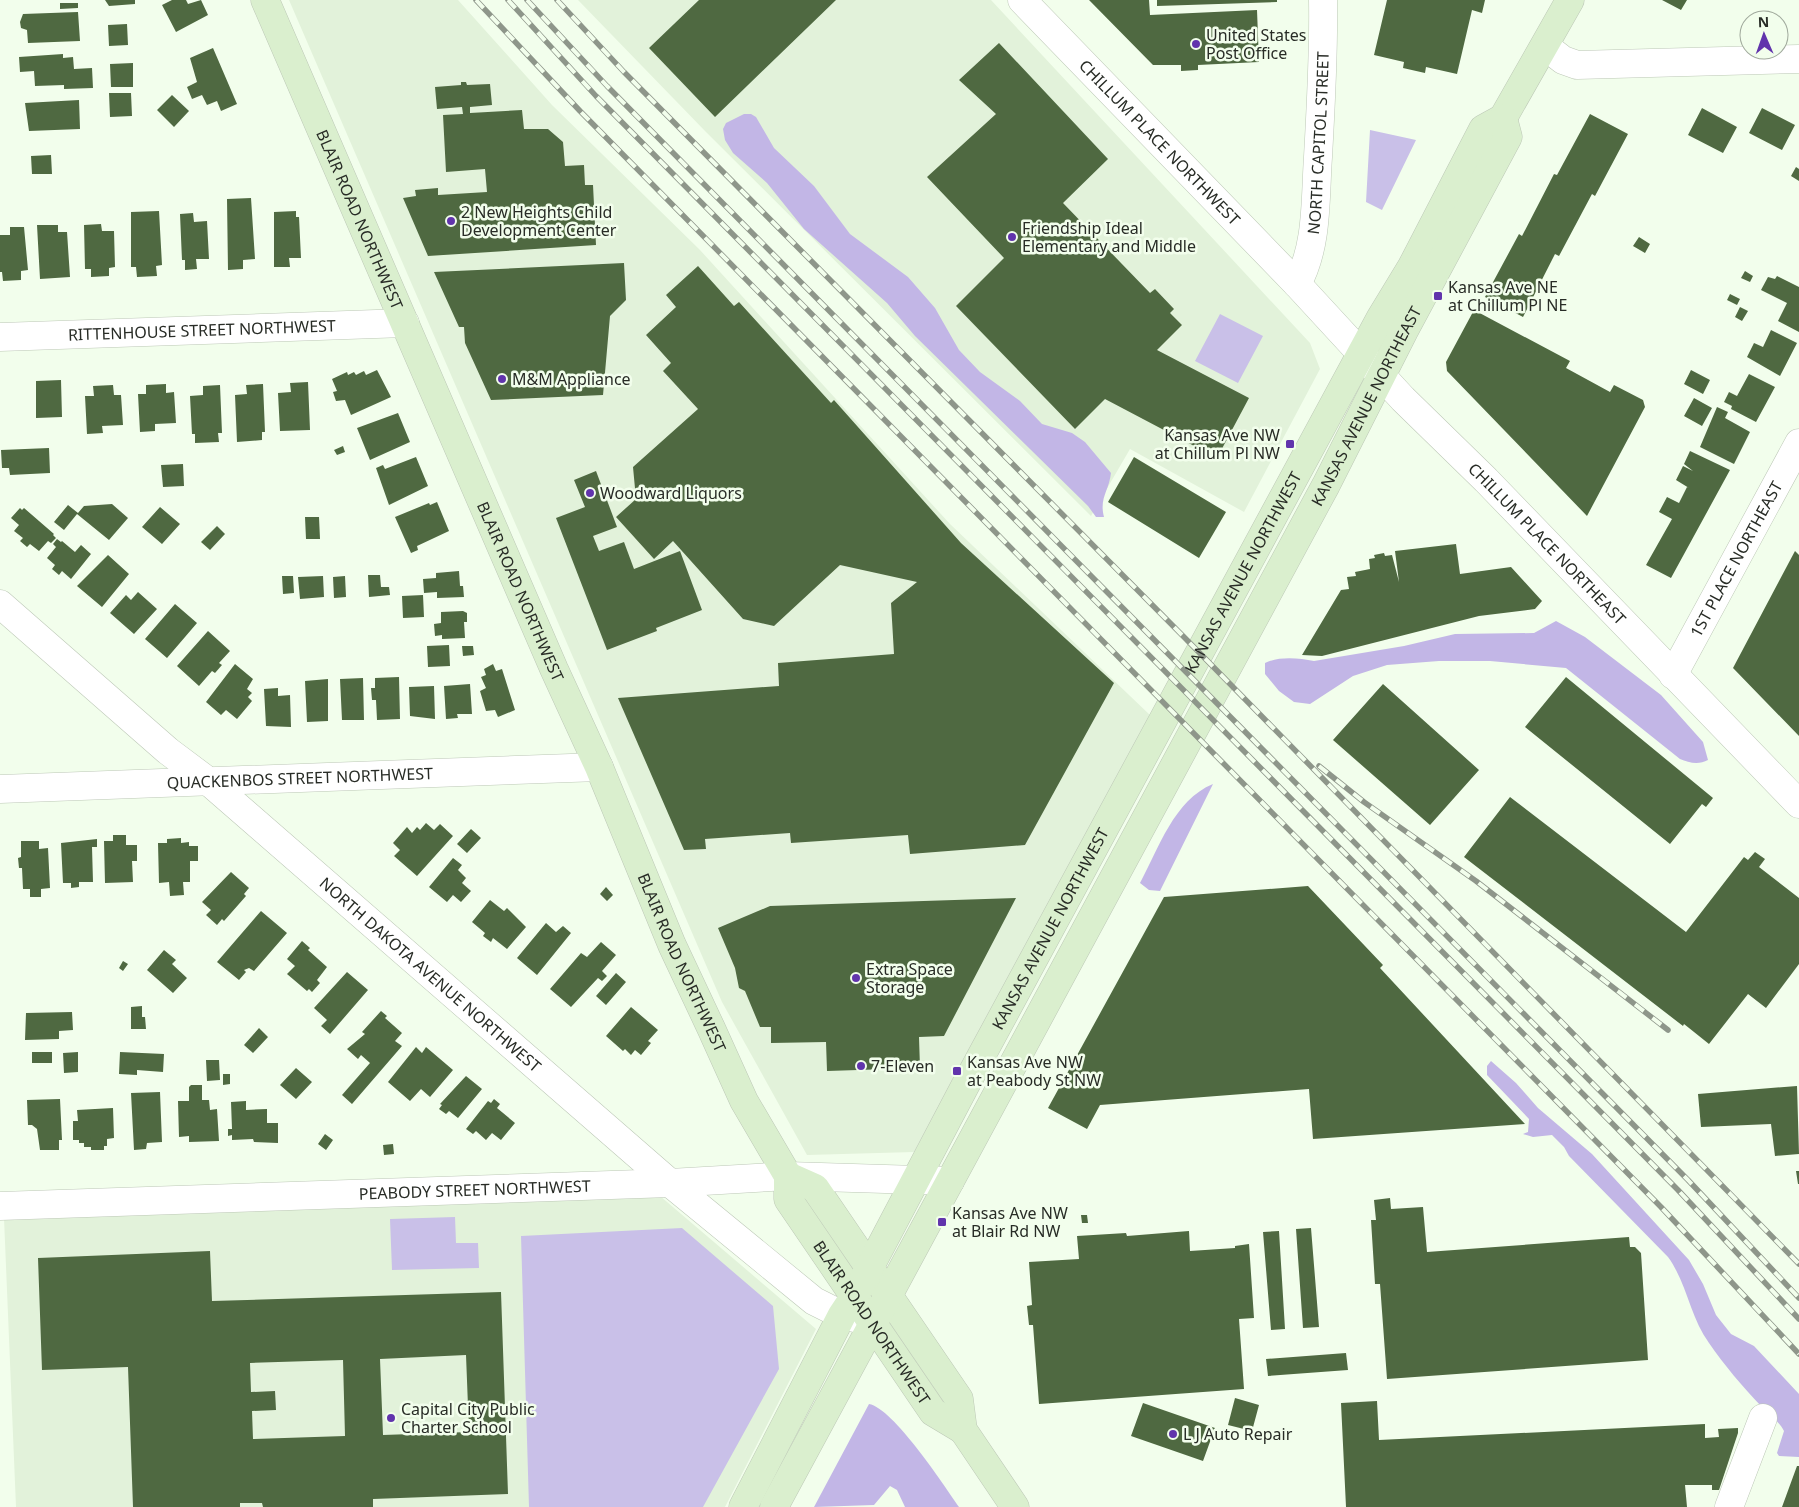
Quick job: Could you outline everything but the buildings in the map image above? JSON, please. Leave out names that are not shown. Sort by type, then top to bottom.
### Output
[{"type":"street","name":"BLAIR ROAD NORTHWEST","points":[[266,0],[547,652],[599,767],[672,945],[744,1101],[788,1176],[788,1199],[848,1306],[872,1323],[933,1412],[963,1430],[1015,1507]]},
{"type":"street","name":"CHILLUM PLACE NORTHWEST","points":[[1022,0],[1297,284]]},
{"type":"street","name":"NORTH CAPITOL STREET","points":[[1297,284],[1308,256],[1314,225],[1322,84],[1323,0]]},
{"type":"street","name":"KANSAS AVENUE NORTHEAST","points":[[1362,353],[1412,266],[1483,129],[1503,118],[1570,0]]},
{"type":"street","points":[[1545,46],[1563,60],[1577,65],[1799,60]]},
{"type":"street","name":"KANSAS AVENUE NORTHEAST","points":[[1215,692],[1382,377],[1404,330],[1508,137],[1503,118]]},
{"type":"street","name":"CHILLUM PLACE NORTHEAST","points":[[1297,284],[1382,377],[1486,480],[1799,804]]},
{"type":"street","name":"RITTENHOUSE STREET NORTHWEST","points":[[0,337],[405,323]]},
{"type":"street","name":"KANSAS AVENUE NORTHWEST","points":[[743,1507],[916,1179],[1362,353]]},
{"type":"street","name":"1ST PLACE NORTHEAST","points":[[1673,675],[1799,443]]},
{"type":"street","name":"NORTH DAKOTA AVENUE NORTHWEST","points":[[0,604],[168,751],[208,781],[670,1183],[814,1301],[848,1306]]},
{"type":"street","name":"KANSAS AVENUE NORTHWEST","points":[[774,1507],[1215,692]]},
{"type":"street","name":"QUACKENBOS STREET NORTHWEST","points":[[0,788],[599,767]]},
{"type":"street","name":"BLAIR ROAD NORTHWEST","points":[[788,1176],[815,1188],[959,1399],[963,1430]]},
{"type":"street","name":"PEABODY STREET NORTHWEST","points":[[0,1206],[670,1183],[788,1176],[950,1181]]},
{"type":"street","points":[[1730,1507],[1763,1418]]},
{"type":"shaded area","points":[[289,0],[458,0],[552,105],[700,250],[950,524],[1151,716],[914,1152],[807,1155],[722,1002]]},
{"type":"shaded area","name":"Friendship Ideal Elementary and Middle","points":[[578,0],[991,0],[1310,343],[1320,369],[1244,512],[1130,449],[1091,516],[706,132]]},
{"type":"shaded area","points":[[744,114],[751,114],[756,117],[774,148],[814,186],[850,234],[908,277],[935,308],[959,350],[980,372],[1020,401],[1042,424],[1072,433],[1085,442],[1111,473],[1103,499],[1104,517],[1096,517],[1088,506],[915,336],[887,303],[804,229],[767,183],[733,153],[725,140],[723,129],[726,123]]},
{"type":"shaded area","points":[[1370,130],[1416,140],[1382,210],[1366,202]]},
{"type":"shaded area","points":[[1220,314],[1263,336],[1238,383],[1195,361]]},
{"type":"shaded area","points":[[1556,621],[1585,637],[1661,695],[1703,742],[1708,760],[1694,763],[1680,759],[1566,668],[1490,661],[1439,661],[1387,665],[1353,676],[1310,704],[1294,702],[1279,691],[1265,674],[1265,663],[1276,659],[1296,658],[1314,661],[1404,646],[1455,634],[1534,633]]},
{"type":"shaded area","points":[[1213,784],[1160,891],[1149,890],[1140,883],[1169,826],[1188,801],[1199,791]]},
{"type":"shaded area","points":[[1491,1061],[1516,1083],[1538,1108],[1592,1154],[1689,1260],[1703,1284],[1716,1315],[1731,1334],[1754,1346],[1799,1394],[1799,1457],[1779,1456],[1777,1453],[1784,1431],[1782,1427],[1741,1384],[1709,1343],[1697,1322],[1680,1278],[1668,1257],[1569,1156],[1564,1147],[1552,1135],[1533,1137],[1523,1134],[1528,1132],[1529,1119],[1487,1075],[1487,1066]]},
{"type":"shaded area","name":"Capital City Public Charter School","points":[[660,1196],[816,1329],[725,1507],[16,1507],[4,1218]]},
{"type":"shaded area","points":[[455,1217],[456,1243],[478,1243],[479,1268],[392,1270],[390,1219]]},
{"type":"shaded area","points":[[682,1228],[773,1306],[779,1369],[703,1507],[529,1507],[521,1236]]},
{"type":"shaded area","points":[[869,1404],[879,1409],[904,1433],[959,1507],[905,1507],[897,1490],[890,1486],[874,1505],[814,1507]]},
{"type":"railway","points":[[476,0],[580,111],[1661,1207],[1799,1354]]},
{"type":"railway","points":[[508,0],[596,96],[1678,1190],[1799,1319]]},
{"type":"railway","points":[[527,0],[607,86],[1688,1180],[1799,1298]]},
{"type":"railway","points":[[557,0],[624,72],[1184,637],[1799,1264]]},
{"type":"railway","points":[[1319,766],[1364,802],[1476,881],[1668,1030]]},
{"type":"place","name":"United States Post Office","points":[[1196,44]]},
{"type":"place","name":"2 New Heights Child Development Center","points":[[451,221]]},
{"type":"place","name":"Friendship Ideal Elementary and Middle","points":[[1012,237]]},
{"type":"place","name":"Kansas Ave NE at Chillum Pl NE","points":[[1438,296]]},
{"type":"place","name":"M&M Appliance","points":[[502,379]]},
{"type":"place","name":"Kansas Ave NW at Chillum Pl NW","points":[[1290,444]]},
{"type":"place","name":"Woodward Liquors","points":[[590,493]]},
{"type":"place","name":"Extra Space Storage","points":[[856,978]]},
{"type":"place","name":"7-Eleven","points":[[861,1066]]},
{"type":"place","name":"Kansas Ave NW at Peabody St NW","points":[[957,1071]]},
{"type":"place","name":"Kansas Ave NW at Blair Rd NW","points":[[942,1222]]},
{"type":"place","name":"Capital City Public Charter School","points":[[391,1418]]},
{"type":"place","name":"L J Auto Repair","points":[[1173,1434]]}]
